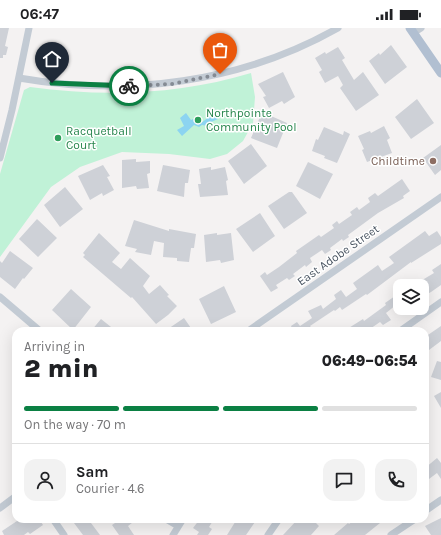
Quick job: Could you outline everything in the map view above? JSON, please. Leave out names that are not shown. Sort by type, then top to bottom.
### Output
[{"type":"main road","points":[[415,30],[441,73]]},
{"type":"street","points":[[0,158],[19,78],[28,28]]},
{"type":"street","points":[[19,78],[39,82],[105,86],[172,84],[205,78],[262,62],[312,42],[338,28]]},
{"type":"street","name":"East Adobe Street","points":[[254,327],[441,197]]},
{"type":"street","points":[[0,297],[35,327]]},
{"type":"street","points":[[406,327],[441,302]]},
{"type":"street","points":[[0,508],[12,499]]},
{"type":"street","points":[[429,508],[441,500]]},
{"type":"street","points":[[56,523],[64,535]]},
{"type":"street","points":[[173,523],[178,526]]},
{"type":"street","points":[[173,535],[180,523]]},
{"type":"street","points":[[268,535],[276,523]]},
{"type":"street","points":[[391,535],[408,523]]},
{"type":"green space","points":[[251,73],[255,97],[253,123],[243,141],[227,154],[210,159],[169,154],[122,152],[80,167],[51,187],[0,257],[0,174],[24,90],[30,87],[114,93],[169,90],[196,86]]},
{"type":"water","points":[[186,113],[191,120],[197,117],[201,123],[213,114],[218,119],[211,122],[208,126],[202,125],[199,127],[194,125],[182,136],[177,130],[184,126],[180,118]]},
{"type":"building","points":[[0,28],[9,28],[5,46],[8,47],[6,55],[3,55],[3,58],[0,58]]},
{"type":"building","points":[[391,45],[407,67],[385,84],[369,61],[379,53],[380,55]]},
{"type":"building","points":[[338,47],[345,58],[342,60],[354,80],[363,72],[379,95],[356,111],[340,88],[343,85],[338,76],[325,83],[319,72],[322,70],[315,58]]},
{"type":"building","points":[[283,72],[295,97],[284,104],[282,101],[269,108],[263,97],[266,96],[258,84]]},
{"type":"building","points":[[417,99],[434,123],[411,139],[395,117]]},
{"type":"building","points":[[262,112],[287,123],[277,148],[251,138]]},
{"type":"building","points":[[384,126],[390,138],[387,140],[392,153],[367,162],[362,150],[364,149],[358,136],[370,131],[371,133]]},
{"type":"building","points":[[324,127],[343,135],[344,131],[350,134],[337,163],[312,151],[316,139],[318,140]]},
{"type":"building","points":[[251,144],[267,166],[244,184],[228,161]]},
{"type":"building","name":"Childtime","points":[[441,145],[441,170],[435,175],[423,158]]},
{"type":"building","points":[[136,159],[136,162],[150,161],[150,173],[147,174],[149,188],[137,189],[136,186],[122,188],[122,160]]},
{"type":"building","points":[[308,162],[333,174],[320,199],[296,186]]},
{"type":"building","points":[[103,165],[110,176],[107,177],[114,190],[103,196],[102,193],[90,200],[78,176]]},
{"type":"building","points":[[163,165],[190,170],[188,183],[185,183],[184,197],[157,191]]},
{"type":"building","points":[[211,167],[211,170],[225,167],[228,180],[226,181],[228,195],[200,197],[198,184],[201,184],[199,169]]},
{"type":"building","points":[[402,179],[410,191],[403,196],[404,198],[378,213],[348,235],[349,237],[343,241],[342,239],[330,248],[331,250],[325,254],[322,250],[310,258],[312,262],[306,267],[305,265],[293,274],[295,276],[289,280],[287,278],[276,285],[278,288],[271,292],[260,276],[265,272],[267,275],[297,253],[296,251],[319,235],[321,237],[334,228],[332,225],[337,221],[339,224],[352,215],[350,212],[357,207],[359,210],[370,202],[368,198],[375,193],[378,196]]},
{"type":"building","points":[[65,187],[83,209],[60,227],[44,205]]},
{"type":"building","points":[[289,192],[292,192],[307,213],[284,229],[268,206]]},
{"type":"building","points":[[260,213],[275,236],[253,252],[236,229]]},
{"type":"building","points":[[37,219],[57,238],[38,257],[19,239]]},
{"type":"building","points":[[134,220],[169,231],[169,229],[196,234],[194,248],[191,248],[189,262],[177,261],[177,258],[163,257],[164,243],[154,241],[151,255],[135,252],[137,249],[125,246]]},
{"type":"building","points":[[425,231],[429,236],[437,231],[441,237],[441,244],[411,262],[367,295],[366,294],[342,310],[340,307],[335,311],[334,310],[310,326],[311,327],[291,327],[297,322],[300,326],[312,318],[308,311],[321,305],[323,309],[336,299],[334,295],[341,290],[346,297],[357,289],[353,283],[378,265],[382,271],[394,263],[389,257]]},
{"type":"building","points":[[99,233],[120,253],[112,262],[121,269],[130,258],[150,276],[143,286],[149,294],[160,285],[169,295],[167,296],[177,306],[156,324],[132,297],[131,298],[83,257],[85,255],[83,253]]},
{"type":"building","points":[[217,233],[217,235],[231,233],[234,260],[221,263],[220,260],[206,262],[204,235]]},
{"type":"building","points":[[10,251],[33,268],[15,289],[0,277],[0,261],[2,263]]},
{"type":"building","points":[[441,264],[441,285],[429,293],[429,279],[424,279],[434,273],[432,270]]},
{"type":"building","points":[[224,286],[236,312],[211,324],[199,299]]},
{"type":"building","points":[[71,289],[91,307],[75,327],[70,327],[52,310]]},
{"type":"building","points":[[393,297],[393,307],[386,313],[391,320],[383,325],[380,322],[373,327],[350,327],[363,319],[364,321],[386,305],[385,303]]},
{"type":"building","points":[[184,318],[190,327],[171,327]]},
{"type":"building","points":[[101,319],[111,327],[94,327]]},
{"type":"building","points":[[441,326],[441,341],[429,350],[429,334]]},
{"type":"building","points":[[437,361],[441,362],[441,380],[431,377]]},
{"type":"building","points":[[441,392],[441,408],[434,396]]},
{"type":"building","points":[[437,458],[441,463],[441,479],[437,473],[429,479],[429,465]]},
{"type":"building","points":[[441,518],[441,535],[431,535],[425,526]]},
{"type":"building","points":[[14,523],[42,523],[43,525],[30,534],[28,532],[24,535],[4,535],[2,531]]},
{"type":"building","points":[[74,523],[91,523],[100,535],[83,535]]},
{"type":"building","points":[[115,523],[132,523],[128,526],[134,535],[119,535],[112,525]]},
{"type":"building","points":[[197,523],[212,523],[209,527],[212,529],[208,535],[197,535],[199,532],[193,528]]},
{"type":"building","points":[[234,523],[254,523],[246,535],[227,535]]},
{"type":"building","points":[[294,523],[316,523],[319,526],[311,535],[283,535]]},
{"type":"building","points":[[348,523],[380,523],[365,535],[334,535]]},
{"type":"way so far","points":[[129,86],[172,84],[220,74]]},
{"type":"place","name":"Northpointe Community Pool","points":[[198,120]]},
{"type":"place","name":"Racquetball Court","points":[[58,138]]},
{"type":"place","name":"Childtime","points":[[433,161]]},
{"type":"route","points":[[52,83],[129,86]]}]
